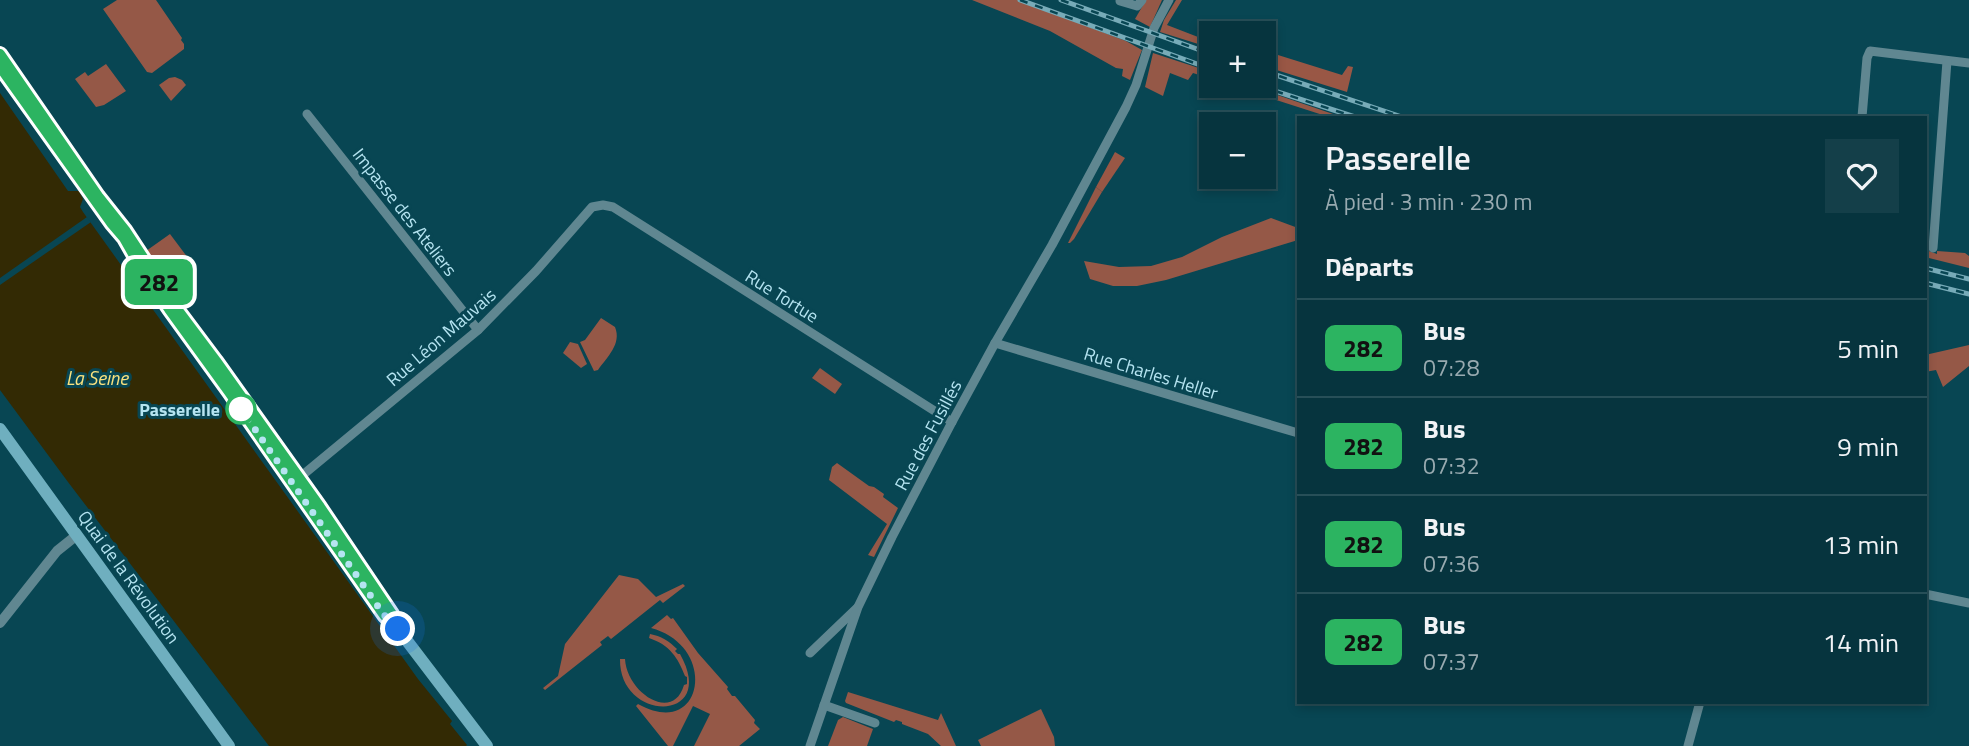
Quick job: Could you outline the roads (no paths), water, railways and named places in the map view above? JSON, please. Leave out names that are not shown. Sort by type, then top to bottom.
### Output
[{"type":"main road","points":[[0,54],[216,361],[296,482]]},
{"type":"main road","points":[[0,67],[124,238],[162,299],[296,482],[320,507],[392,614],[398,629],[487,746]]},
{"type":"main road","name":"Quai de la Révolution","points":[[0,429],[229,746]]},
{"type":"street","points":[[1120,1],[1137,6],[1142,0]]},
{"type":"street","name":"Rue des Fusillés","points":[[810,746],[875,562],[1101,152],[1136,85],[1154,28],[1169,0]]},
{"type":"street","points":[[1862,116],[1867,58],[1870,51],[1969,63]]},
{"type":"street","points":[[1933,247],[1947,61]]},
{"type":"street","name":"Impasse des Ateliers","points":[[307,114],[478,330]]},
{"type":"street","name":"Rue Léon Mauvais","points":[[296,482],[478,330],[536,271],[592,207]]},
{"type":"street","name":"Rue Tortue","points":[[592,207],[613,207],[952,422]]},
{"type":"street","name":"Rue Charles Heller","points":[[995,343],[1297,433]]},
{"type":"street","points":[[0,624],[61,548],[77,535]]},
{"type":"street","points":[[1927,594],[1969,603]]},
{"type":"street","points":[[810,653],[858,607]]},
{"type":"street","points":[[827,637],[839,637],[846,641]]},
{"type":"street","points":[[1688,746],[1699,704]]},
{"type":"street","points":[[824,705],[876,723]]},
{"type":"water","name":"La Seine","points":[[0,93],[68,191],[79,191],[83,199],[80,207],[83,212],[418,679],[452,721],[450,724],[466,746],[269,746],[0,390]]},
{"type":"railway","points":[[1020,0],[1199,65]]},
{"type":"railway","points":[[1061,0],[1199,50]]},
{"type":"railway","points":[[1276,75],[1399,116]]},
{"type":"railway","points":[[1276,91],[1352,116]]},
{"type":"railway","points":[[1927,268],[1969,279]]},
{"type":"railway","points":[[1927,284],[1969,294]]},
{"type":"place","name":"Passerelle","points":[[241,409]]}]
